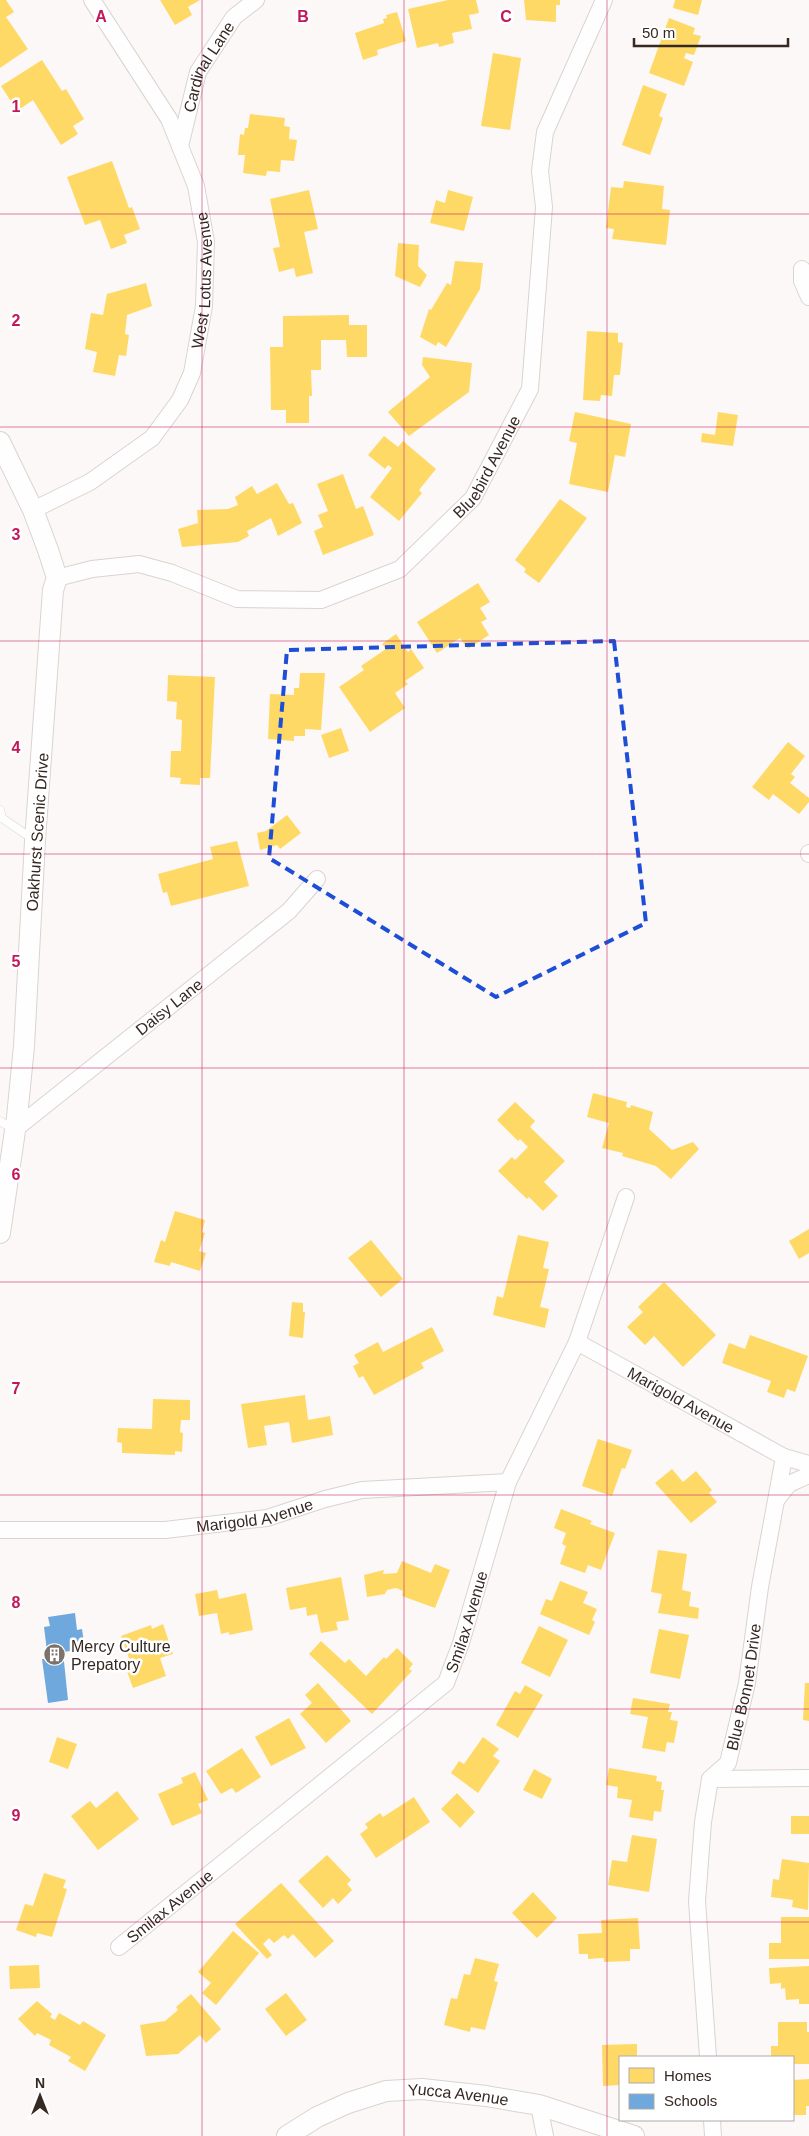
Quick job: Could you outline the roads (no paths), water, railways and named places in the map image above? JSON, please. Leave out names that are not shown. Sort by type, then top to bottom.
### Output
[{"type":"street","name":"West Lotus Avenue","points":[[33,510],[90,482],[152,438],[180,400],[192,373],[204,306],[206,242],[196,186],[168,119],[92,0]]},
{"type":"street","name":"Cardinal Lane","points":[[180,146],[198,72],[234,17],[256,0]]},
{"type":"street","name":"Bluebird Avenue","points":[[57,578],[92,569],[139,564],[172,573],[237,599],[321,600],[400,569],[473,498],[530,389],[544,207],[540,171],[545,132],[604,0]]},
{"type":"street","points":[[802,270],[802,281],[809,297]]},
{"type":"street","points":[[0,442],[33,510],[57,578]]},
{"type":"street","name":"Oakhurst Scenic Drive","points":[[0,1233],[7,1126],[24,1046],[35,841],[53,590],[57,578]]},
{"type":"street","name":"Daisy Lane","points":[[7,1126],[289,911],[317,879]]},
{"type":"street","name":"Smilax Avenue","points":[[118,1947],[446,1683],[461,1643],[508,1482],[577,1342],[626,1197]]},
{"type":"street","name":"Marigold Avenue","points":[[577,1342],[784,1457]]},
{"type":"street","points":[[784,1457],[809,1464]]},
{"type":"street","name":"Blue Bonnet Drive","points":[[710,1779],[728,1763],[747,1683],[760,1587],[784,1457]]},
{"type":"street","points":[[774,1503],[789,1484],[809,1475]]},
{"type":"street","name":"Marigold Avenue","points":[[0,1530],[165,1530],[267,1518],[325,1498],[362,1490],[508,1482]]},
{"type":"street","points":[[708,2056],[697,1902],[703,1822],[710,1779],[809,1778]]},
{"type":"street","name":"Yucca Avenue","points":[[287,2136],[317,2117],[348,2103],[386,2091],[422,2089],[486,2096],[539,2105],[634,2136]]},
{"type":"street","points":[[539,2105],[545,2136]]},
{"type":"street","points":[[712,2121],[713,2136]]},
{"type":"lane","points":[[0,810],[2,818],[35,841]]},
{"type":"place","name":"Mercy Culture Prepatory","points":[[55,1655]]}]
